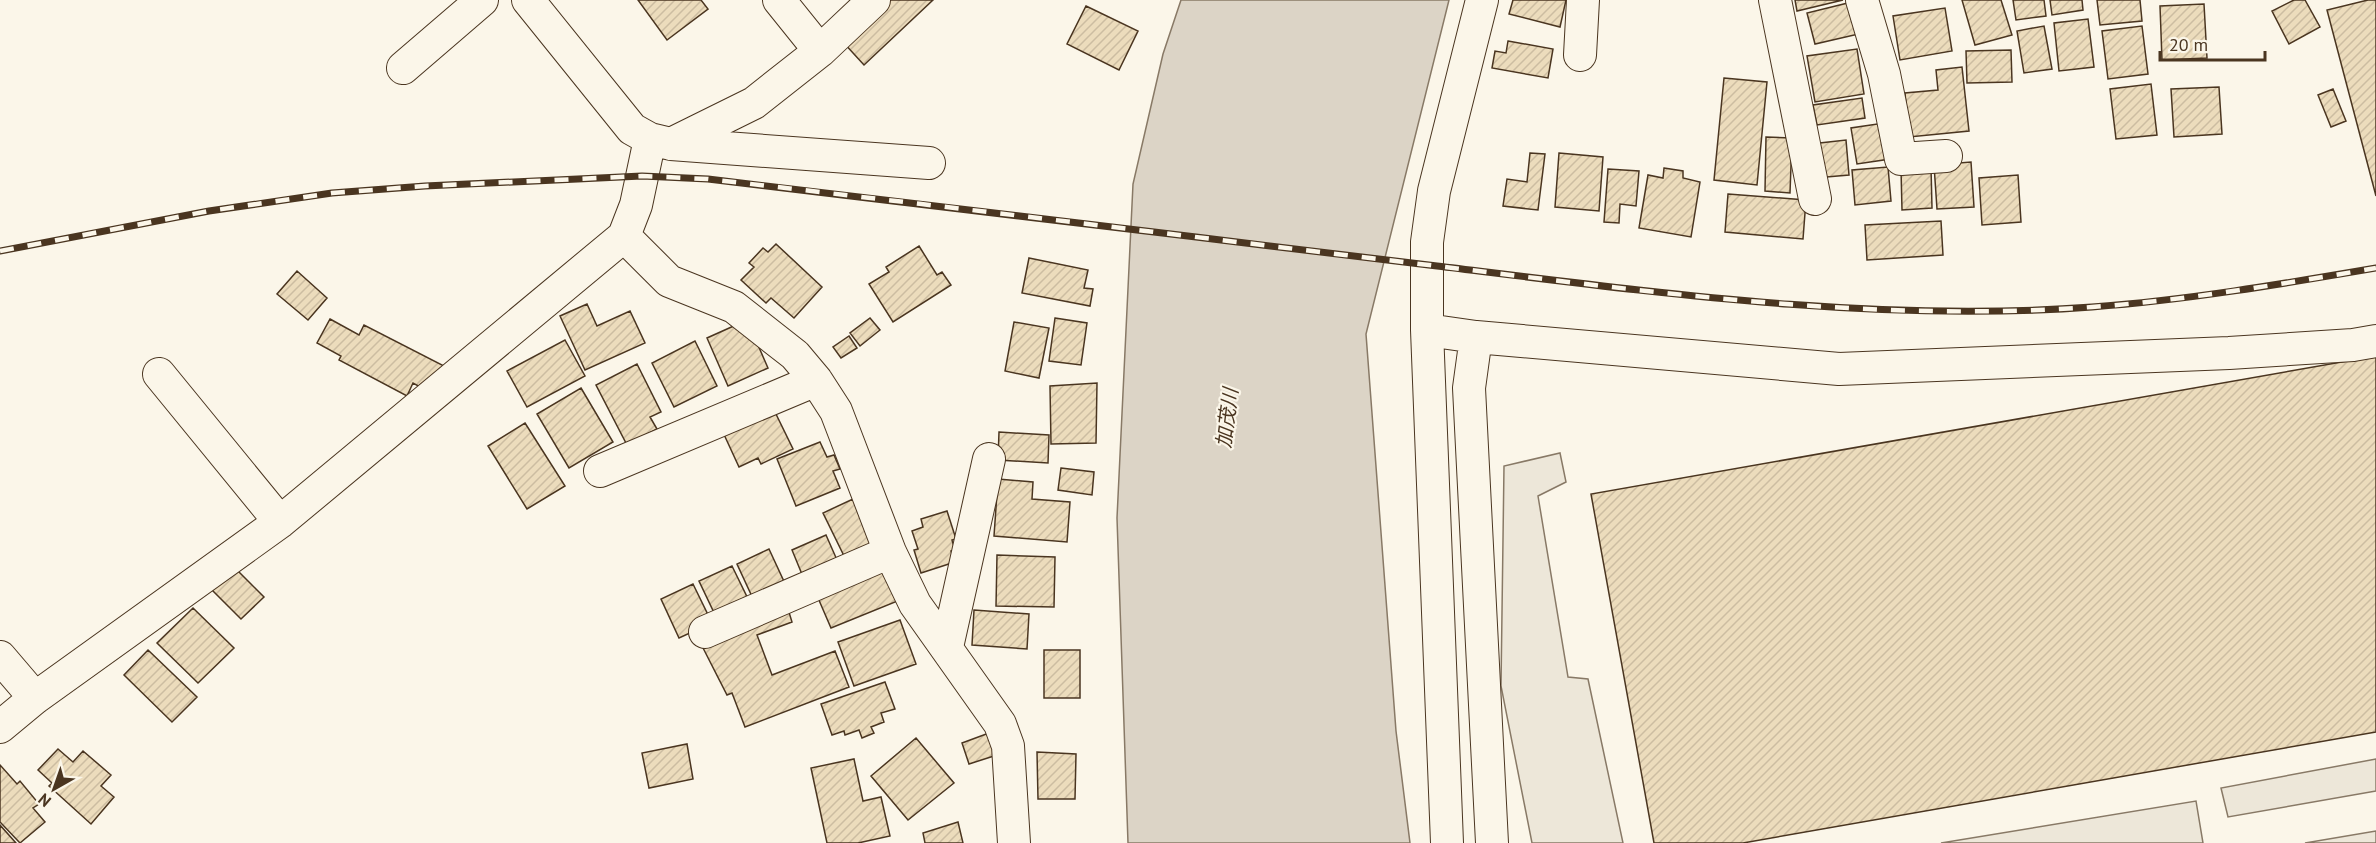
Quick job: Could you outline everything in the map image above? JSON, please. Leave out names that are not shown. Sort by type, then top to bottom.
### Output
[{"type":"street","points":[[403,68],[482,0]]},
{"type":"street","points":[[528,0],[632,129],[661,142],[929,163]]},
{"type":"street","points":[[779,0],[820,51]]},
{"type":"street","points":[[0,727],[35,698],[280,522],[624,236],[661,142],[754,103],[820,51],[874,0]]},
{"type":"street","points":[[1447,843],[1427,330],[1427,242],[1434,190],[1482,0]]},
{"type":"street","points":[[1580,55],[1583,0]]},
{"type":"street","points":[[1775,0],[1815,199]]},
{"type":"street","points":[[1862,0],[1884,74],[1901,159],[1946,156]]},
{"type":"street","points":[[624,236],[669,281],[734,307],[795,356],[816,380],[836,411],[890,552],[915,604],[1000,724],[1008,746],[1014,843]]},
{"type":"street","points":[[1427,330],[1476,337],[1839,369],[2229,353],[2353,345],[2376,341]]},
{"type":"street","points":[[1476,337],[1469,388],[1492,843]]},
{"type":"street","points":[[159,374],[280,522]]},
{"type":"street","points":[[600,471],[816,380]]},
{"type":"street","points":[[947,647],[989,459]]},
{"type":"street","points":[[705,632],[890,552]]},
{"type":"street","points":[[0,657],[35,698]]},
{"type":"shaded area","points":[[1560,453],[1566,482],[1538,496],[1568,677],[1588,679],[1623,843],[1532,843],[1501,686],[1504,466]]},
{"type":"shaded area","points":[[2376,759],[2376,791],[2228,817],[2221,788]]},
{"type":"shaded area","points":[[2196,801],[2203,843],[1941,843]]},
{"type":"shaded area","points":[[2376,831],[2376,843],[2305,843]]},
{"type":"water","name":"加茂川","points":[[1181,0],[1449,0],[1366,334],[1396,731],[1410,843],[1128,843],[1117,518],[1133,184],[1163,54]]},
{"type":"building","points":[[638,0],[701,0],[708,9],[667,40]]},
{"type":"building","points":[[888,0],[933,0],[864,65],[843,42]]},
{"type":"building","points":[[1513,0],[1566,0],[1560,27],[1509,14]]},
{"type":"building","points":[[1795,0],[1843,0],[1797,11]]},
{"type":"building","points":[[1962,0],[2001,0],[2012,35],[1975,45]]},
{"type":"building","points":[[2013,0],[2044,0],[2046,16],[2016,20]]},
{"type":"building","points":[[2050,0],[2082,0],[2083,10],[2052,15]]},
{"type":"building","points":[[2097,0],[2140,0],[2142,21],[2100,25]]},
{"type":"building","points":[[2294,0],[2305,0],[2320,27],[2289,44],[2272,11]]},
{"type":"building","points":[[2376,0],[2376,196],[2327,10]]},
{"type":"building","points":[[1856,1],[1863,33],[1815,44],[1807,13]]},
{"type":"building","points":[[2204,4],[2207,58],[2162,60],[2160,6]]},
{"type":"building","points":[[1086,6],[1138,31],[1119,70],[1067,44]]},
{"type":"building","points":[[1945,8],[1952,51],[1900,60],[1893,16]]},
{"type":"building","points":[[2088,19],[2094,67],[2059,71],[2054,23]]},
{"type":"building","points":[[2044,26],[2052,69],[2024,73],[2017,31]]},
{"type":"building","points":[[2142,26],[2148,74],[2108,79],[2102,31]]},
{"type":"building","points":[[1508,41],[1553,49],[1548,78],[1492,68],[1495,51],[1506,53]]},
{"type":"building","points":[[1857,49],[1864,94],[1815,102],[1807,56]]},
{"type":"building","points":[[2011,50],[2012,82],[1967,83],[1966,51]]},
{"type":"building","points":[[1962,67],[1969,131],[1909,137],[1905,93],[1938,90],[1936,70]]},
{"type":"building","points":[[1724,78],[1767,82],[1757,185],[1714,180]]},
{"type":"building","points":[[2151,84],[2157,135],[2116,139],[2110,89]]},
{"type":"building","points":[[2219,87],[2222,134],[2174,137],[2171,89]]},
{"type":"building","points":[[2333,89],[2346,121],[2331,127],[2318,95]]},
{"type":"building","points":[[1862,98],[1865,118],[1817,125],[1813,105]]},
{"type":"building","points":[[1884,123],[1890,159],[1857,164],[1851,128]]},
{"type":"building","points":[[1766,137],[1792,138],[1790,193],[1765,191]]},
{"type":"building","points":[[1846,140],[1849,175],[1815,178],[1811,144]]},
{"type":"building","points":[[1530,153],[1545,154],[1538,210],[1503,206],[1507,179],[1527,182]]},
{"type":"building","points":[[1559,153],[1603,157],[1599,211],[1555,207]]},
{"type":"building","points":[[1971,162],[1974,207],[1937,209],[1934,165]]},
{"type":"building","points":[[1888,167],[1891,201],[1855,205],[1852,170]]},
{"type":"building","points":[[1931,167],[1932,208],[1902,210],[1901,169]]},
{"type":"building","points":[[1664,168],[1683,171],[1683,178],[1700,182],[1691,237],[1639,228],[1648,175],[1663,178]]},
{"type":"building","points":[[1608,169],[1639,171],[1636,206],[1620,204],[1619,223],[1604,222]]},
{"type":"building","points":[[2018,175],[2021,222],[1982,225],[1979,178]]},
{"type":"building","points":[[1728,194],[1806,200],[1803,239],[1725,232]]},
{"type":"building","points":[[1941,221],[1943,255],[1867,260],[1865,225]]},
{"type":"building","points":[[776,244],[822,287],[794,318],[771,298],[766,303],[741,280],[754,267],[749,263],[763,248],[768,252]]},
{"type":"building","points":[[919,246],[937,275],[942,272],[951,285],[893,322],[869,284],[889,272],[886,267]]},
{"type":"building","points":[[1029,258],[1088,270],[1084,288],[1093,289],[1090,306],[1022,293]]},
{"type":"building","points":[[297,271],[327,298],[308,320],[277,294]]},
{"type":"building","points":[[587,304],[597,326],[630,311],[645,343],[585,370],[560,316]]},
{"type":"building","points":[[870,318],[880,330],[860,346],[850,333]]},
{"type":"building","points":[[1055,318],[1087,323],[1081,365],[1049,361]]},
{"type":"building","points":[[330,319],[359,335],[364,325],[446,367],[433,394],[413,383],[407,396],[339,360],[341,356],[317,343]]},
{"type":"building","points":[[747,320],[768,368],[728,386],[707,338]]},
{"type":"building","points":[[1014,322],[1049,328],[1039,378],[1005,371]]},
{"type":"building","points":[[849,336],[857,348],[841,358],[833,347]]},
{"type":"building","points":[[565,340],[585,376],[527,407],[507,371]]},
{"type":"building","points":[[695,341],[717,386],[674,407],[652,363]]},
{"type":"building","points":[[2376,356],[2376,732],[1743,843],[1654,843],[1591,494]]},
{"type":"building","points":[[637,364],[661,412],[650,417],[657,429],[627,445],[596,385]]},
{"type":"building","points":[[1097,383],[1096,443],[1051,444],[1050,386]]},
{"type":"building","points":[[581,388],[613,442],[569,468],[537,414]]},
{"type":"building","points":[[774,410],[793,449],[761,464],[758,458],[739,467],[721,428]]},
{"type":"building","points":[[525,423],[565,486],[527,509],[488,446]]},
{"type":"building","points":[[999,432],[1049,435],[1048,463],[998,460]]},
{"type":"building","points":[[820,442],[827,457],[834,455],[840,469],[833,471],[840,488],[796,506],[777,459]]},
{"type":"building","points":[[1061,468],[1094,472],[1092,495],[1058,490]]},
{"type":"building","points":[[998,479],[1033,482],[1032,499],[1070,502],[1067,542],[994,536]]},
{"type":"building","points":[[853,499],[878,550],[848,564],[823,513]]},
{"type":"building","points":[[947,511],[956,539],[952,540],[955,550],[951,551],[955,562],[921,573],[914,550],[918,549],[912,531],[923,527],[921,519]]},
{"type":"building","points":[[826,535],[841,569],[806,584],[792,550]]},
{"type":"building","points":[[769,549],[787,588],[755,603],[737,564]]},
{"type":"building","points":[[997,555],[1055,557],[1054,607],[996,606]]},
{"type":"building","points":[[881,563],[905,598],[831,628],[815,591]]},
{"type":"building","points":[[232,565],[264,597],[241,619],[210,588]]},
{"type":"building","points":[[732,566],[751,605],[718,621],[699,581]]},
{"type":"building","points":[[693,584],[712,623],[679,638],[661,599]]},
{"type":"building","points":[[193,608],[234,648],[198,683],[157,643]]},
{"type":"building","points":[[788,609],[792,622],[757,635],[772,675],[835,651],[849,687],[745,727],[732,693],[727,695],[701,644]]},
{"type":"building","points":[[974,610],[1029,614],[1027,649],[972,645]]},
{"type":"building","points":[[900,620],[916,664],[854,686],[838,642]]},
{"type":"building","points":[[148,650],[197,697],[172,722],[124,675]]},
{"type":"building","points":[[1044,650],[1080,650],[1080,698],[1044,698]]},
{"type":"building","points":[[885,682],[895,709],[881,713],[884,722],[871,727],[874,733],[862,738],[859,730],[845,735],[844,731],[832,735],[821,704]]},
{"type":"building","points":[[989,733],[997,755],[969,764],[962,743]]},
{"type":"building","points":[[916,738],[954,783],[908,820],[871,776]]},
{"type":"building","points":[[687,744],[693,779],[649,788],[642,753]]},
{"type":"building","points":[[58,749],[73,762],[83,751],[111,775],[101,786],[114,797],[91,824],[49,786],[52,783],[38,770]]},
{"type":"building","points":[[1037,752],[1076,754],[1075,799],[1038,799]]},
{"type":"building","points":[[854,759],[863,801],[881,797],[890,836],[858,843],[827,843],[811,768]]},
{"type":"building","points":[[0,765],[17,784],[20,781],[39,804],[33,808],[45,822],[20,843],[0,822]]},
{"type":"building","points":[[958,822],[963,843],[925,843],[923,833]]},
{"type":"building","points":[[0,825],[16,843],[0,843]]},
{"type":"railway","points":[[0,251],[209,211],[332,193],[425,186],[642,176],[708,179],[1682,295],[1846,308],[2010,311],[2092,307],[2199,296],[2376,268]]}]
